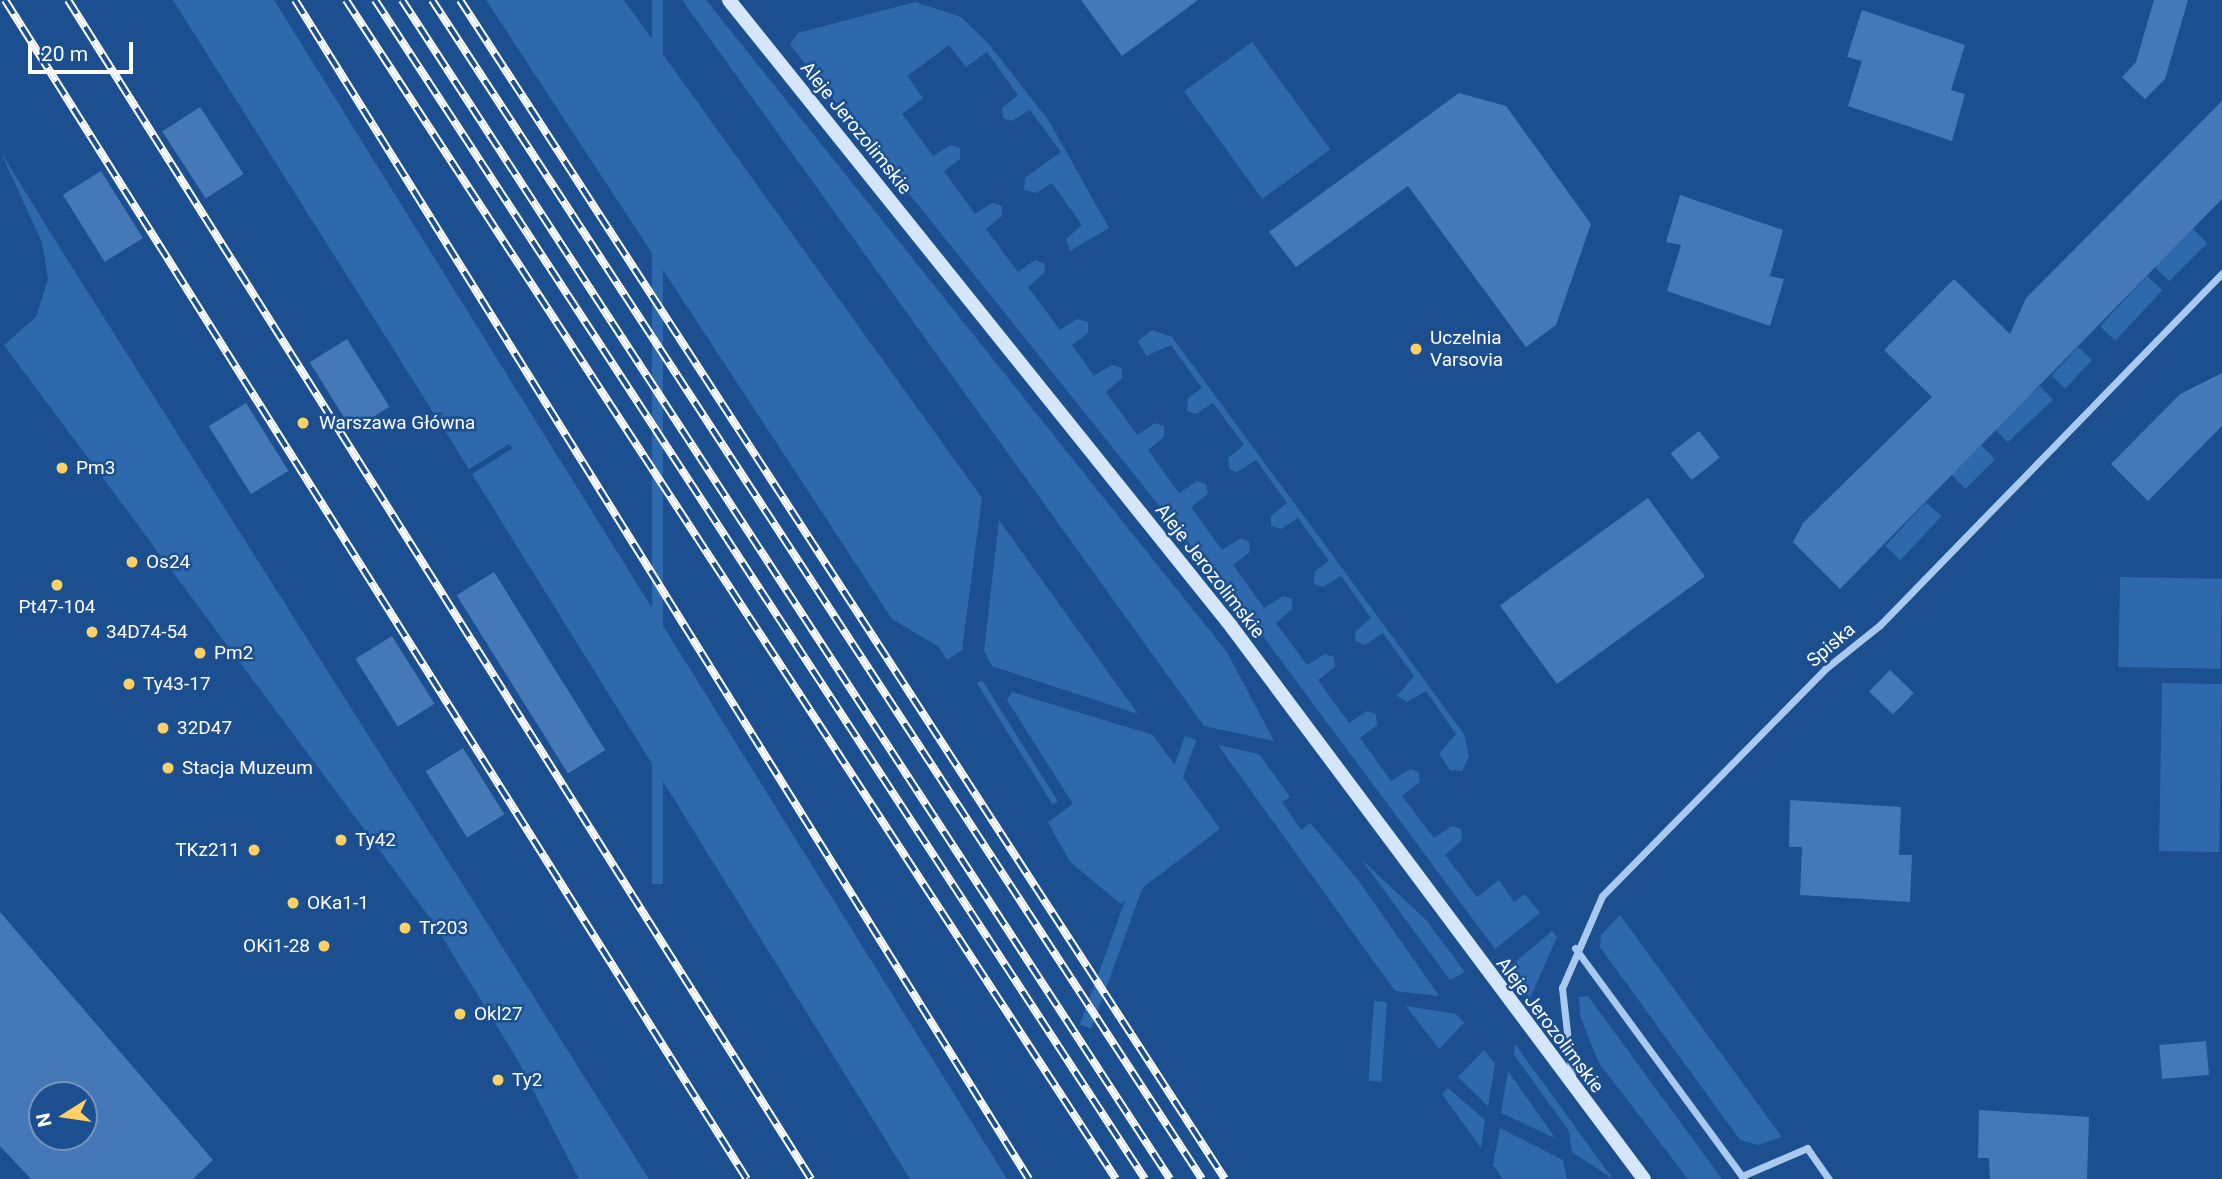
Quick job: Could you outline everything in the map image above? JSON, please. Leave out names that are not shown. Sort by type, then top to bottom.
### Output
[{"type":"main road","name":"Aleje Jerozolimskie","points":[[729,0],[1231,626],[1574,1089],[1644,1179]]},
{"type":"street","name":"Spiska","points":[[1574,1089],[1560,1007],[1574,948],[1602,896],[1825,669],[1880,625],[2222,273]]},
{"type":"street","points":[[1574,948],[1743,1177],[1807,1148],[1829,1179]]},
{"type":"shaded area","points":[[173,0],[274,0],[1007,1179],[910,1179],[472,474],[513,448],[509,444],[469,469]]},
{"type":"shaded area","points":[[486,0],[624,0],[982,498],[962,650],[947,660],[939,647],[892,619]]},
{"type":"shaded area","points":[[652,0],[663,0],[663,884],[652,884]]},
{"type":"shaded area","points":[[682,0],[706,0],[1227,652],[1274,741],[1204,726]]},
{"type":"shaded area","points":[[915,2],[961,17],[988,43],[1049,121],[1109,228],[1070,251],[1066,239],[1082,225],[1052,183],[1036,193],[1024,190],[1025,178],[1061,152],[1030,110],[1011,121],[1003,118],[1002,108],[1018,95],[987,52],[966,67],[949,45],[907,76],[923,98],[902,114],[933,156],[951,145],[960,148],[960,159],[944,171],[975,214],[992,203],[1002,206],[1002,216],[986,229],[1018,272],[1035,260],[1045,264],[1044,273],[1028,287],[1060,330],[1077,319],[1088,322],[1088,333],[1072,345],[1094,376],[1112,365],[1122,368],[1122,378],[1106,392],[1137,435],[1155,423],[1164,426],[1164,437],[1148,450],[1179,493],[1197,481],[1206,484],[1208,494],[1191,507],[1222,550],[1241,538],[1249,542],[1250,552],[1233,565],[1264,608],[1283,596],[1292,599],[1292,609],[1276,623],[1307,665],[1325,654],[1334,657],[1335,667],[1318,680],[1349,723],[1367,711],[1376,714],[1377,725],[1360,738],[1391,781],[1410,769],[1419,772],[1420,782],[1402,796],[1434,838],[1452,826],[1461,829],[1462,840],[1445,855],[1477,897],[1499,880],[1514,902],[1525,894],[1540,913],[1495,949],[1254,624],[790,45],[798,33]]},
{"type":"shaded area","points":[[1252,42],[1330,150],[1262,199],[1184,91]]},
{"type":"shaded area","points":[[0,151],[649,1179],[579,1179],[517,1059],[433,922],[4,345],[36,317],[48,279],[42,242]]},
{"type":"shaded area","points":[[2193,229],[2207,243],[2169,281],[2155,267]]},
{"type":"shaded area","points":[[2147,276],[2162,290],[2115,341],[2100,326]]},
{"type":"shaded area","points":[[1152,330],[1172,337],[1464,734],[1469,756],[1462,771],[1450,770],[1439,754],[1456,734],[1426,691],[1407,702],[1397,696],[1414,676],[1383,633],[1365,645],[1356,641],[1355,632],[1371,618],[1341,576],[1323,587],[1314,584],[1315,571],[1329,561],[1298,518],[1281,529],[1271,526],[1271,516],[1287,503],[1256,460],[1237,472],[1229,469],[1228,458],[1244,445],[1213,403],[1196,414],[1187,411],[1188,398],[1202,388],[1171,345],[1146,356],[1138,341]]},
{"type":"shaded area","points":[[2078,347],[2092,360],[2065,388],[2051,376]]},
{"type":"shaded area","points":[[2040,386],[2053,400],[2008,442],[1995,428]]},
{"type":"shaded area","points":[[1981,445],[1995,459],[1965,489],[1951,475]]},
{"type":"shaded area","points":[[1926,502],[1941,516],[1900,560],[1885,546]]},
{"type":"shaded area","points":[[999,520],[1138,714],[992,666],[984,651]]},
{"type":"shaded area","points":[[2120,577],[2222,579],[2220,669],[2118,667]]},
{"type":"shaded area","points":[[982,680],[1058,801],[1053,804],[977,683]]},
{"type":"shaded area","points":[[2162,683],[2222,684],[2219,852],[2159,851]]},
{"type":"shaded area","points":[[1012,692],[1153,735],[1220,829],[1121,904],[1070,862],[1048,822],[1073,804],[1007,700]]},
{"type":"shaded area","points":[[1185,736],[1196,740],[1091,1029],[1080,1024]]},
{"type":"shaded area","points":[[1218,745],[1259,754],[1290,797],[1282,802],[1301,830],[1310,823],[1359,881],[1439,996],[1395,991]]},
{"type":"shaded area","points":[[1361,859],[1426,920],[1465,972],[1450,980]]},
{"type":"shaded area","points":[[1620,915],[1782,1137],[1758,1145],[1740,1140],[1600,947],[1601,935]]},
{"type":"shaded area","points":[[1552,931],[1557,937],[1530,998],[1508,968]]},
{"type":"shaded area","points":[[1588,996],[1722,1179],[1688,1179],[1599,1063],[1580,1016],[1579,997]]},
{"type":"shaded area","points":[[1374,1001],[1387,1002],[1381,1082],[1368,1081]]},
{"type":"shaded area","points":[[1406,1006],[1456,1014],[1464,1023],[1439,1049]]},
{"type":"shaded area","points":[[1515,1044],[1613,1179],[1572,1152],[1569,1131],[1514,1055]]},
{"type":"shaded area","points":[[1484,1050],[1495,1064],[1488,1106],[1458,1077]]},
{"type":"shaded area","points":[[1508,1071],[1555,1138],[1501,1113]]},
{"type":"shaded area","points":[[1448,1088],[1485,1120],[1481,1148],[1442,1094]]},
{"type":"shaded area","points":[[1500,1128],[1563,1160],[1567,1179],[1503,1179],[1493,1165]]},
{"type":"building","points":[[1081,0],[1198,0],[1122,56]]},
{"type":"building","points":[[2154,0],[2188,0],[2165,79],[2145,99],[2122,77],[2136,62]]},
{"type":"building","points":[[1862,10],[1965,45],[1951,90],[1965,94],[1952,141],[1848,106],[1862,61],[1847,57]]},
{"type":"building","points":[[1459,93],[1506,106],[1591,224],[1556,325],[1526,347],[1408,186],[1296,267],[1269,232]]},
{"type":"building","points":[[2222,101],[2222,199],[1840,589],[1793,542],[1803,523],[1932,397],[1884,350],[1954,279],[2010,334],[2026,298]]},
{"type":"building","points":[[200,107],[244,174],[206,199],[162,132]]},
{"type":"building","points":[[101,171],[143,238],[105,262],[63,195]]},
{"type":"building","points":[[1680,195],[1783,230],[1770,276],[1784,279],[1770,326],[1667,291],[1681,245],[1666,242]]},
{"type":"building","points":[[347,339],[389,407],[352,430],[310,362]]},
{"type":"building","points":[[2222,373],[2222,426],[2148,501],[2111,464],[2180,394]]},
{"type":"building","points":[[246,403],[288,471],[251,494],[209,426]]},
{"type":"building","points":[[1699,431],[1720,458],[1692,480],[1671,453]]},
{"type":"building","points":[[1648,498],[1705,576],[1557,684],[1500,606]]},
{"type":"building","points":[[494,572],[605,750],[568,773],[457,595]]},
{"type":"building","points":[[392,636],[434,704],[398,727],[356,659]]},
{"type":"building","points":[[1890,670],[1914,693],[1893,715],[1869,692]]},
{"type":"building","points":[[463,748],[504,814],[467,837],[426,771]]},
{"type":"building","points":[[1790,800],[1901,807],[1899,855],[1912,855],[1910,902],[1800,895],[1802,847],[1789,847]]},
{"type":"building","points":[[0,912],[213,1160],[193,1179],[31,1179],[0,1146]]},
{"type":"building","points":[[2206,1041],[2209,1075],[2162,1079],[2159,1045]]},
{"type":"building","points":[[1979,1110],[2089,1117],[2087,1179],[1990,1179],[1989,1158],[1978,1158]]},
{"type":"railway","points":[[5,0],[747,1179]]},
{"type":"railway","points":[[68,0],[811,1179]]},
{"type":"railway","points":[[295,0],[1029,1179]]},
{"type":"railway","points":[[346,0],[1116,1179]]},
{"type":"railway","points":[[375,0],[1145,1179]]},
{"type":"railway","points":[[402,0],[1170,1179]]},
{"type":"railway","points":[[432,0],[1202,1179]]},
{"type":"railway","points":[[460,0],[1225,1179]]},
{"type":"place","name":"Uczelnia Varsovia","points":[[1416,349]]},
{"type":"place","name":"Warszawa Główna","points":[[303,423]]},
{"type":"place","name":"Pm3","points":[[62,468]]},
{"type":"place","name":"Os24","points":[[132,562]]},
{"type":"place","name":"Pt47-104","points":[[57,585]]},
{"type":"place","name":"34D74-54","points":[[92,632]]},
{"type":"place","name":"Pm2","points":[[200,653]]},
{"type":"place","name":"Ty43-17","points":[[129,684]]},
{"type":"place","name":"32D47","points":[[163,728]]},
{"type":"place","name":"Stacja Muzeum","points":[[168,768]]},
{"type":"place","name":"Ty42","points":[[341,840]]},
{"type":"place","name":"TKz211","points":[[254,850]]},
{"type":"place","name":"OKa1-1","points":[[293,903]]},
{"type":"place","name":"Tr203","points":[[405,928]]},
{"type":"place","name":"OKi1-28","points":[[324,946]]},
{"type":"place","name":"Okl27","points":[[460,1014]]},
{"type":"place","name":"Ty2","points":[[498,1080]]}]
